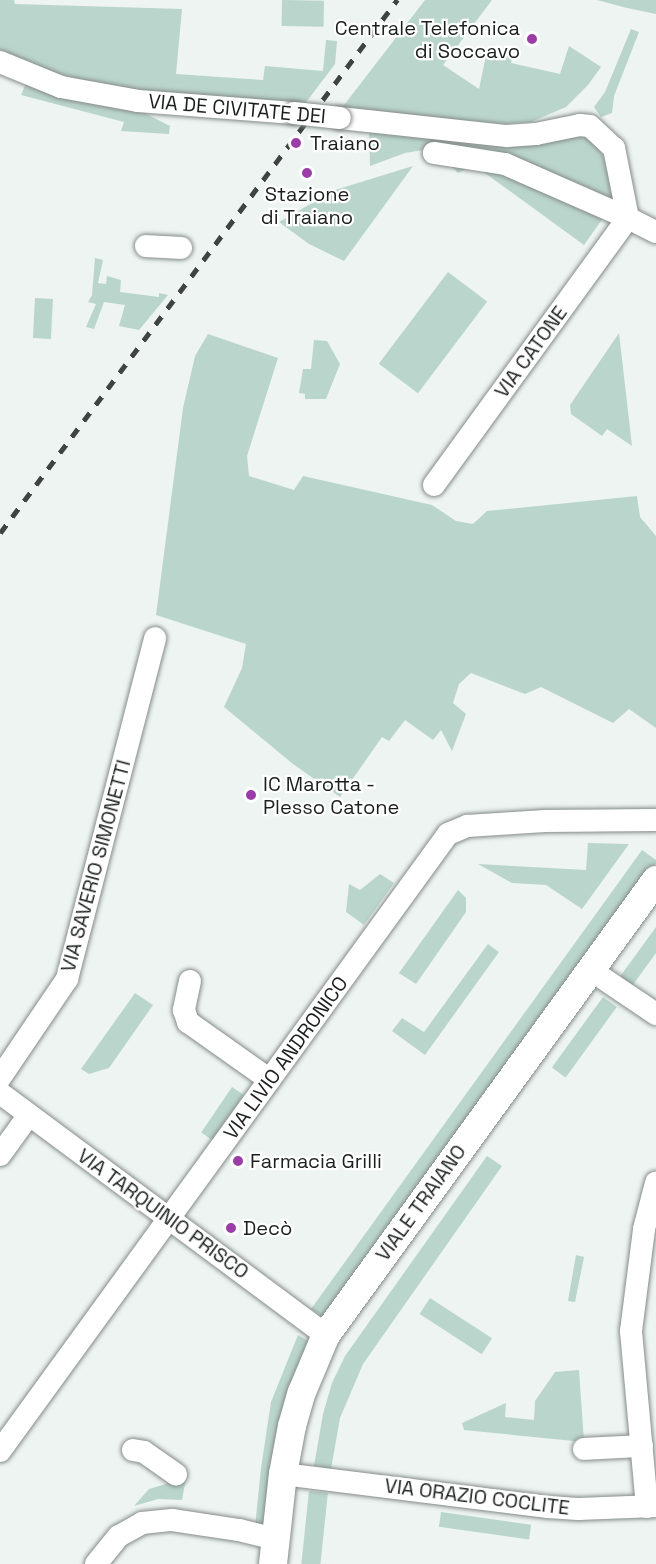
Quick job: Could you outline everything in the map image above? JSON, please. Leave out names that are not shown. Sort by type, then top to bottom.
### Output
[{"type":"main road","name":"VIALE TRAIANO","points":[[598,975],[656,880]]},
{"type":"main road","name":"VIALE TRAIANO","points":[[283,1552],[291,1475],[309,1429],[334,1339],[598,975],[656,906]]},
{"type":"street","name":"VIA DE CIVITATE DEI","points":[[0,62],[61,87],[138,101],[294,113],[507,136],[536,134],[580,125],[600,132],[615,148],[628,218]]},
{"type":"street","points":[[434,153],[505,164],[656,232]]},
{"type":"street","name":"VIA CATONE","points":[[434,485],[628,218]]},
{"type":"street","points":[[146,246],[181,248]]},
{"type":"street","name":"VIA SAVERIO SIMONETTI","points":[[0,1078],[67,979],[155,638]]},
{"type":"street","name":"VIA LIVIO ANDRONICO","points":[[0,1450],[448,834],[468,826],[545,821],[656,820]]},
{"type":"street","points":[[598,975],[656,1014]]},
{"type":"street","points":[[190,981],[184,1010],[188,1022],[270,1080]]},
{"type":"street","name":"VIA TARQUINIO PRISCO","points":[[0,1093],[334,1339]]},
{"type":"street","points":[[0,1155],[29,1115]]},
{"type":"street","points":[[652,1506],[642,1446],[631,1331],[644,1230],[656,1183]]},
{"type":"street","points":[[584,1449],[642,1446]]},
{"type":"street","points":[[133,1450],[144,1452],[176,1474]]},
{"type":"street","name":"VIA ORAZIO COCLITE","points":[[291,1475],[548,1507],[652,1506]]},
{"type":"street","points":[[96,1564],[119,1536],[142,1523],[172,1520],[239,1530],[283,1552]]},
{"type":"green space","points":[[0,0],[14,0],[15,4],[182,9],[176,74],[263,80],[265,66],[323,71],[326,40],[337,41],[335,64],[304,105],[110,87],[45,70],[0,50]]},
{"type":"green space","points":[[282,0],[324,1],[324,27],[282,26]]},
{"type":"green space","points":[[425,0],[492,0],[443,65],[479,89],[487,51],[512,57],[511,63],[560,74],[569,46],[601,67],[588,85],[566,107],[531,122],[504,124],[341,109]]},
{"type":"green space","points":[[597,0],[656,0],[656,14],[627,8]]},
{"type":"green space","points":[[631,29],[639,32],[614,96],[612,113],[601,117],[594,107],[605,92]]},
{"type":"green space","points":[[28,79],[121,101],[170,126],[169,134],[121,131],[124,122],[21,95]]},
{"type":"green space","points":[[369,128],[573,135],[594,140],[605,160],[613,202],[435,148],[405,153],[370,166]]},
{"type":"green space","points":[[445,160],[484,165],[606,214],[584,245],[474,165],[458,173]]},
{"type":"green space","points":[[413,166],[344,261],[309,244],[279,222],[335,190]]},
{"type":"green space","points":[[95,258],[103,260],[98,283],[106,284],[107,276],[121,280],[120,292],[159,297],[159,293],[168,295],[139,330],[119,326],[125,305],[104,302],[94,329],[86,327],[96,304],[88,302],[92,295]]},
{"type":"green space","points":[[448,272],[487,301],[418,393],[379,364]]},
{"type":"green space","points":[[35,298],[53,299],[51,339],[33,338]]},
{"type":"green space","points":[[619,333],[632,446],[607,429],[602,436],[571,414],[570,405]]},
{"type":"green space","points":[[208,334],[278,358],[247,456],[249,476],[294,490],[303,476],[432,505],[456,521],[473,524],[487,511],[637,496],[640,517],[656,536],[656,728],[629,709],[613,723],[541,687],[525,694],[471,673],[459,684],[453,703],[466,714],[452,751],[441,730],[433,740],[405,720],[389,741],[382,737],[340,797],[293,764],[224,707],[242,668],[246,644],[156,615],[183,408],[195,356]]},
{"type":"green space","points":[[314,340],[327,341],[340,364],[326,399],[305,399],[305,394],[299,393],[303,369],[311,369]]},
{"type":"green space","points":[[588,843],[629,844],[582,909],[546,885],[512,883],[478,864],[586,870]]},
{"type":"green space","points":[[642,850],[656,860],[656,863],[324,1317],[311,1309]]},
{"type":"green space","points":[[380,874],[394,883],[364,925],[346,912],[349,884],[360,890]]},
{"type":"green space","points":[[458,890],[466,898],[466,912],[416,984],[399,973]]},
{"type":"green space","points":[[656,927],[656,953],[632,986],[619,978]]},
{"type":"green space","points":[[488,944],[499,952],[425,1055],[392,1031],[402,1018],[424,1032]]},
{"type":"green space","points":[[135,993],[153,1005],[109,1068],[89,1074],[81,1069]]},
{"type":"green space","points":[[603,997],[617,1007],[566,1077],[552,1067]]},
{"type":"green space","points":[[232,1087],[244,1095],[213,1140],[201,1133]]},
{"type":"green space","points":[[487,1156],[502,1166],[363,1364],[340,1418],[331,1469],[314,1466],[323,1414],[332,1383],[345,1356]]},
{"type":"green space","points":[[576,1255],[584,1257],[575,1302],[568,1301]]},
{"type":"green space","points":[[430,1298],[492,1338],[482,1354],[420,1314]]},
{"type":"green space","points":[[298,1335],[310,1342],[268,1528],[255,1527],[271,1402]]},
{"type":"green space","points":[[579,1370],[584,1442],[464,1430],[462,1423],[506,1403],[505,1417],[534,1420],[535,1401],[555,1372]]},
{"type":"green space","points":[[186,1478],[182,1500],[158,1499],[134,1506],[149,1489]]},
{"type":"green space","points":[[309,1491],[328,1493],[320,1564],[301,1564]]},
{"type":"green space","points":[[441,1512],[531,1525],[529,1540],[439,1527]]},
{"type":"railway","points":[[0,533],[397,0]]},
{"type":"place","name":"Centrale Telefonica di Soccavo","points":[[532,39]]},
{"type":"place","name":"Traiano","points":[[296,143]]},
{"type":"place","name":"Stazione di Traiano","points":[[307,173]]},
{"type":"place","name":"IC Marotta - Plesso Catone","points":[[251,795]]},
{"type":"place","name":"Farmacia Grilli","points":[[238,1161]]},
{"type":"place","name":"Decò","points":[[231,1228]]}]
